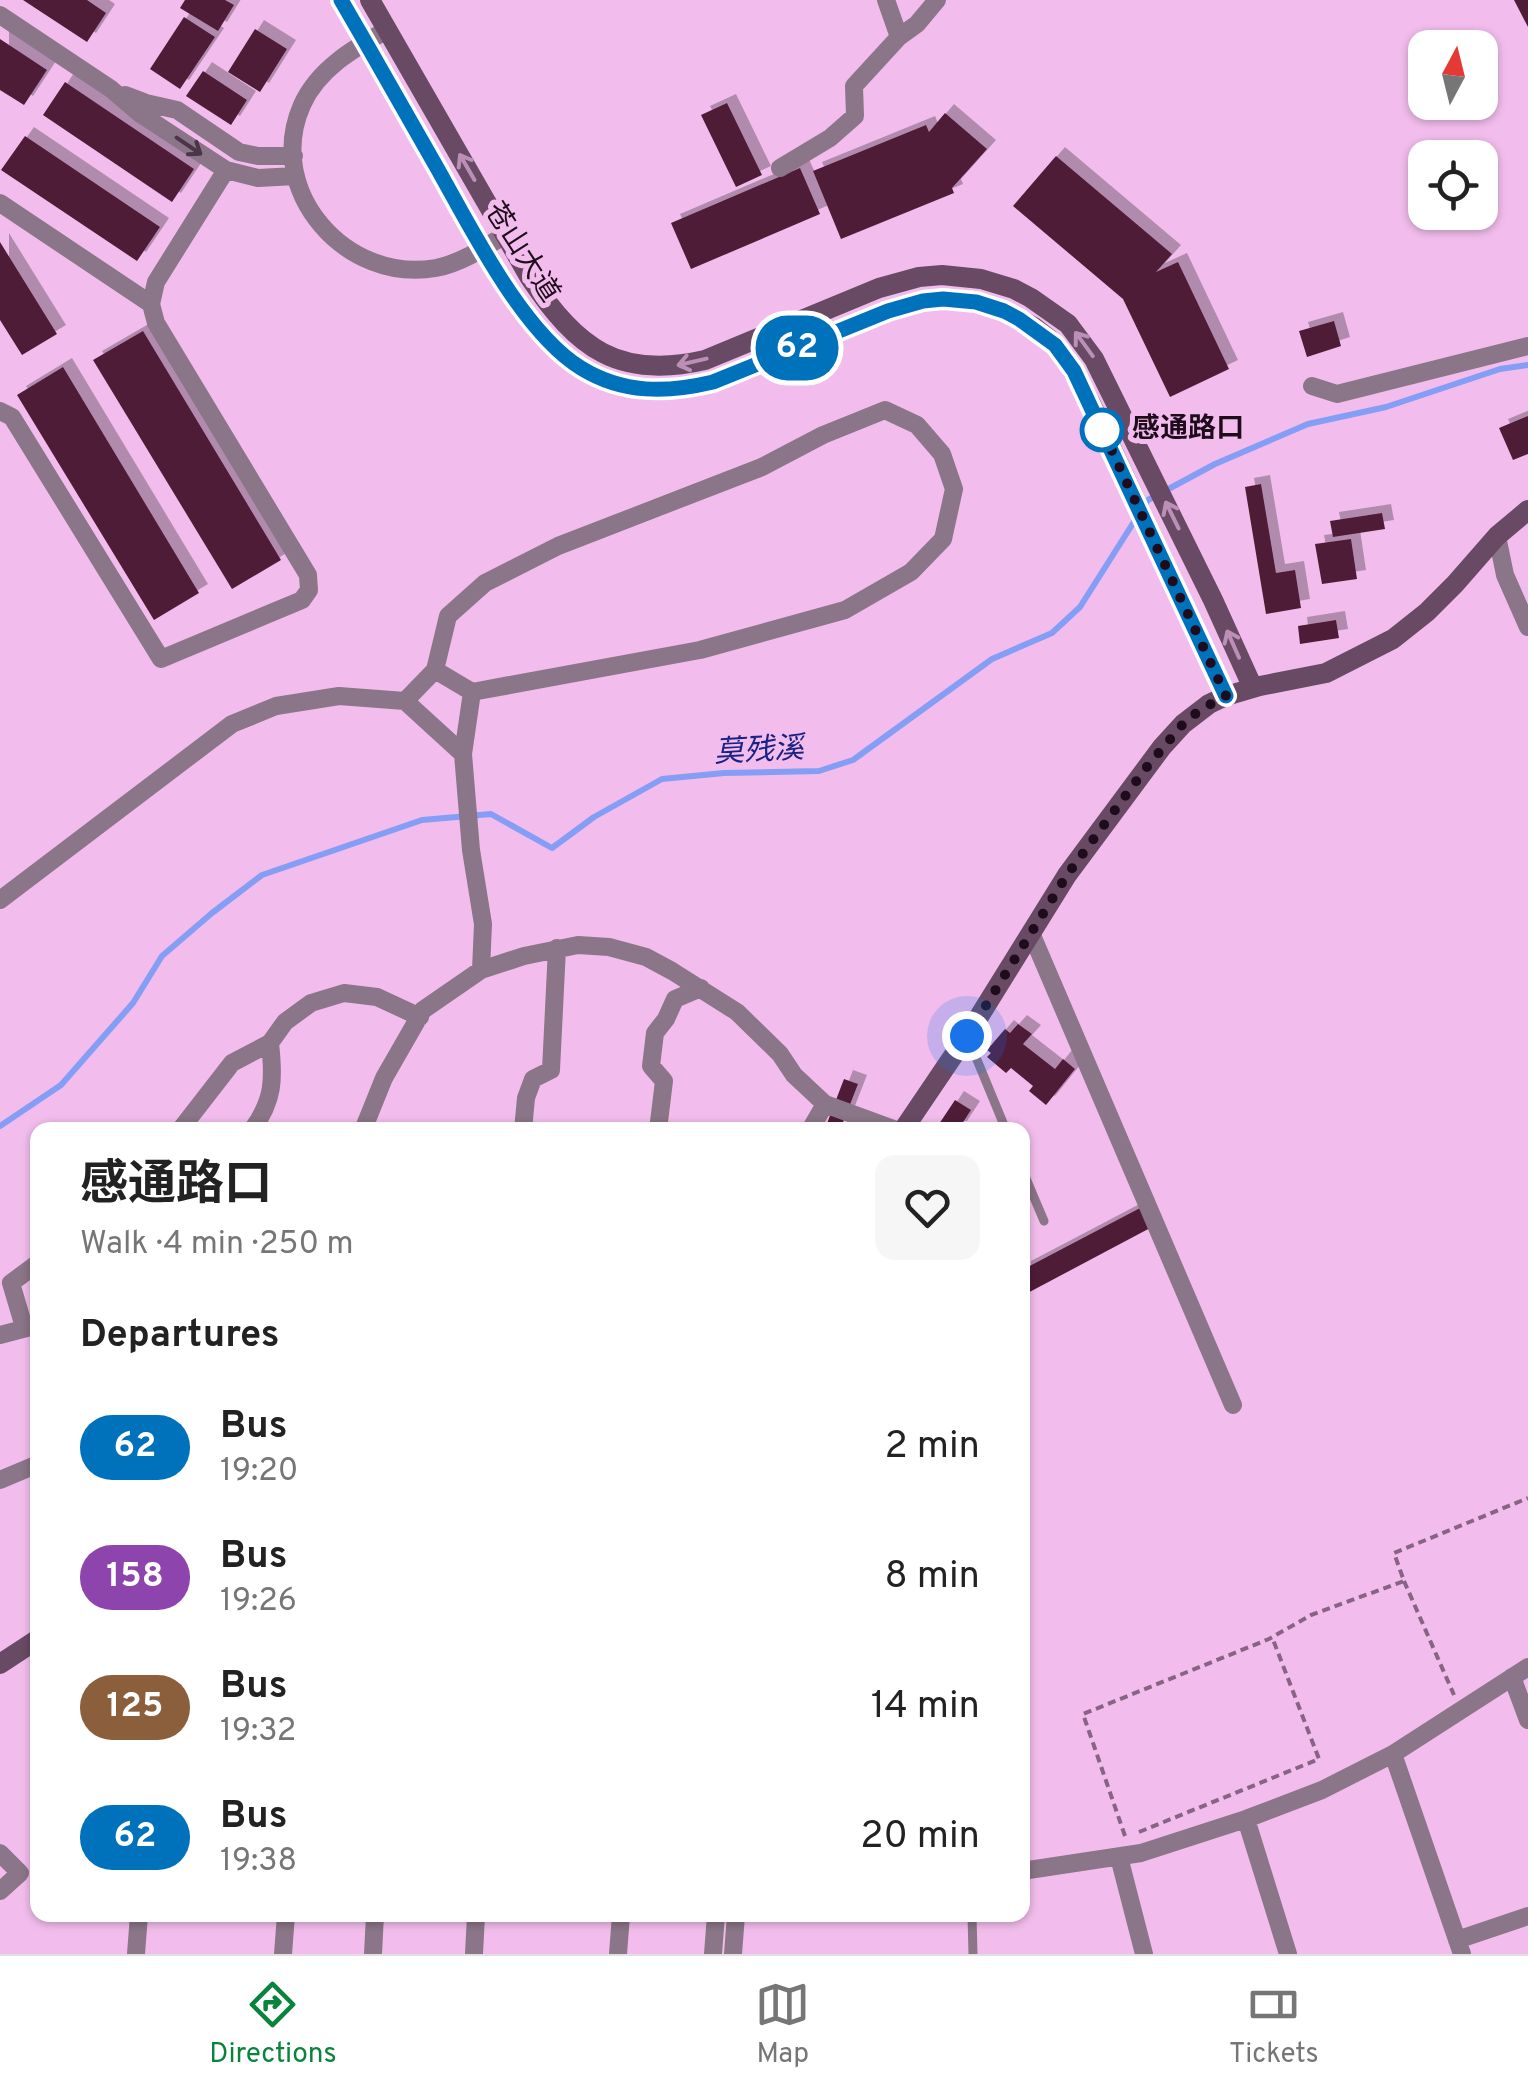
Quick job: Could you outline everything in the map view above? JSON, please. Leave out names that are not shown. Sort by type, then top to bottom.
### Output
[{"type":"main road","name":"苍山大道","points":[[341,0],[483,248],[530,320],[546,340],[580,368],[607,382],[658,391],[713,382],[888,311],[923,301],[957,299],[993,307],[1019,319],[1055,345],[1074,371],[1226,696]]},
{"type":"main road","name":"苍山大道","points":[[370,0],[530,278],[564,323],[593,348],[616,359],[637,365],[680,366],[705,360],[879,288],[919,277],[959,276],[1000,284],[1031,298],[1073,329],[1094,359],[1130,429],[1252,688]]},
{"type":"main road","points":[[906,1122],[967,1036],[1067,875],[1162,747],[1192,716],[1226,696],[1336,670],[1394,639],[1427,612],[1498,536],[1528,510]]},
{"type":"main road","points":[[0,1664],[30,1644]]},
{"type":"street","points":[[886,0],[899,37]]},
{"type":"street","points":[[780,168],[830,138],[854,116],[854,86],[937,0]]},
{"type":"street","points":[[0,15],[226,170],[258,178],[296,176]]},
{"type":"street","points":[[387,30],[334,64],[310,90],[296,122],[296,176],[314,217],[330,236],[360,256],[418,269],[458,261],[506,234]]},
{"type":"street","points":[[111,88],[176,110],[239,152],[294,156]]},
{"type":"street","points":[[0,411],[12,417],[161,659],[302,600],[308,590],[308,575],[156,323],[151,304],[156,282],[226,170]]},
{"type":"street","points":[[0,203],[151,304]]},
{"type":"street","points":[[1312,386],[1337,394],[1528,346]]},
{"type":"street","points":[[405,701],[435,670],[448,616],[485,583],[558,546],[762,467],[823,434],[885,410],[917,426],[942,454],[954,488],[942,540],[911,572],[845,610],[700,650],[472,692],[435,670]]},
{"type":"street","points":[[1498,536],[1504,575],[1528,627]]},
{"type":"street","points":[[472,692],[463,754],[471,850],[483,924],[481,970]]},
{"type":"street","points":[[0,900],[232,724],[276,706],[339,696],[405,701],[463,754]]},
{"type":"street","points":[[1032,933],[1234,1405]]},
{"type":"street","points":[[365,1122],[384,1078],[424,1010],[481,970],[578,946],[608,947],[646,958],[700,988],[737,1012],[825,1104],[877,1122]]},
{"type":"street","points":[[524,1122],[533,1079],[551,1070],[558,948]]},
{"type":"street","points":[[659,1122],[664,1081],[651,1066],[655,1033],[675,998],[700,988]]},
{"type":"street","points":[[186,1122],[232,1062],[270,1044],[285,1022],[312,1003],[344,993],[377,997],[420,1017]]},
{"type":"street","points":[[257,1122],[271,1098],[274,1074],[270,1044]]},
{"type":"street","points":[[815,1122],[825,1104]]},
{"type":"street","points":[[30,1268],[11,1283],[30,1324]]},
{"type":"street","points":[[0,1334],[30,1326]]},
{"type":"street","points":[[0,1480],[30,1467]]},
{"type":"street","points":[[1030,1870],[1141,1853],[1322,1790],[1393,1754],[1520,1672],[1528,1720]]},
{"type":"street","points":[[1393,1754],[1460,1947],[1528,1916]]},
{"type":"street","points":[[1246,1819],[1288,1954]]},
{"type":"street","points":[[0,1853],[20,1873],[0,1890]]},
{"type":"street","points":[[1119,1857],[1144,1954]]},
{"type":"street","points":[[136,1954],[138,1922]]},
{"type":"street","points":[[283,1954],[285,1922]]},
{"type":"street","points":[[373,1954],[375,1922]]},
{"type":"street","points":[[474,1954],[476,1922]]},
{"type":"street","points":[[618,1954],[620,1922]]},
{"type":"street","points":[[713,1954],[715,1922]]},
{"type":"street","points":[[734,1954],[736,1922]]},
{"type":"lane","points":[[967,1036],[1003,1122]]},
{"type":"lane","points":[[1030,1188],[1044,1221]]},
{"type":"lane","points":[[972,1922],[974,1954]]},
{"type":"path","points":[[1460,1710],[1394,1553],[1528,1498]]},
{"type":"path","points":[[1272,1637],[1319,1759],[1126,1838],[1083,1714],[1272,1637],[1311,1615],[1404,1580]]},
{"type":"building","points":[[23,0],[87,0],[106,13],[87,42]]},
{"type":"building","points":[[185,0],[225,0],[234,5],[218,31],[180,8]]},
{"type":"building","points":[[1514,0],[1528,0],[1528,27]]},
{"type":"building","points":[[184,17],[215,37],[180,89],[150,69]]},
{"type":"building","points":[[255,29],[287,49],[260,92],[228,72]]},
{"type":"building","points":[[0,39],[47,70],[24,105],[0,90]]},
{"type":"building","points":[[203,71],[247,100],[231,125],[186,96]]},
{"type":"building","points":[[65,82],[194,169],[172,202],[43,115]]},
{"type":"building","points":[[727,103],[762,175],[736,187],[701,115]]},
{"type":"building","points":[[945,113],[987,149],[952,188],[954,193],[841,239],[813,171],[926,125],[929,132]]},
{"type":"building","points":[[25,136],[160,227],[137,261],[1,170]]},
{"type":"building","points":[[1056,156],[1172,254],[1156,272],[1178,262],[1229,369],[1170,397],[1123,299],[1013,206]]},
{"type":"building","points":[[800,168],[820,214],[691,269],[671,223]]},
{"type":"building","points":[[0,242],[57,334],[22,355],[0,320]]},
{"type":"building","points":[[1334,321],[1341,346],[1307,357],[1299,331]]},
{"type":"building","points":[[143,331],[281,560],[232,589],[93,360]]},
{"type":"building","points":[[63,367],[199,593],[154,620],[17,395]]},
{"type":"building","points":[[1528,416],[1528,454],[1513,460],[1499,428]]},
{"type":"building","points":[[1261,484],[1276,573],[1295,570],[1301,608],[1266,614],[1245,487]]},
{"type":"building","points":[[1382,513],[1385,529],[1333,537],[1330,521]]},
{"type":"building","points":[[1351,539],[1357,579],[1322,584],[1315,544]]},
{"type":"building","points":[[1336,620],[1339,638],[1300,644],[1298,626]]},
{"type":"building","points":[[1018,1024],[1032,1034],[1023,1044],[1055,1069],[1063,1059],[1075,1069],[1046,1105],[1029,1091],[1033,1086],[1011,1068],[1006,1073],[987,1057],[991,1053],[987,1050],[1005,1029],[1010,1033]]},
{"type":"building","points":[[844,1079],[858,1084],[843,1122],[828,1122]]},
{"type":"building","points":[[955,1100],[971,1110],[963,1122],[940,1122]]},
{"type":"building","points":[[1142,1207],[1152,1227],[1030,1292],[1030,1266]]},
{"type":"waterway","name":"莫残溪","points":[[1143,507],[1148,500],[1215,464],[1308,424],[1386,407],[1500,369],[1528,365]]},
{"type":"waterway","name":"莫残溪","points":[[0,1126],[61,1085],[133,1003],[162,956],[262,875],[422,820],[491,814],[552,848],[594,817],[662,779],[819,771],[853,760],[992,659],[1052,633],[1080,607],[1137,517]]},
{"type":"bus line","name":"62","points":[[341,0],[483,248],[530,320],[564,356],[607,382],[658,391],[713,382],[904,305],[943,299],[976,302],[1004,311],[1048,338],[1065,357],[1091,404],[1226,696]]},
{"type":"place","name":"感通路口","points":[[1102,430]]},
{"type":"route","points":[[967,1036],[1067,875],[1146,768],[1183,724],[1226,696],[1099,423],[1102,430]]}]
